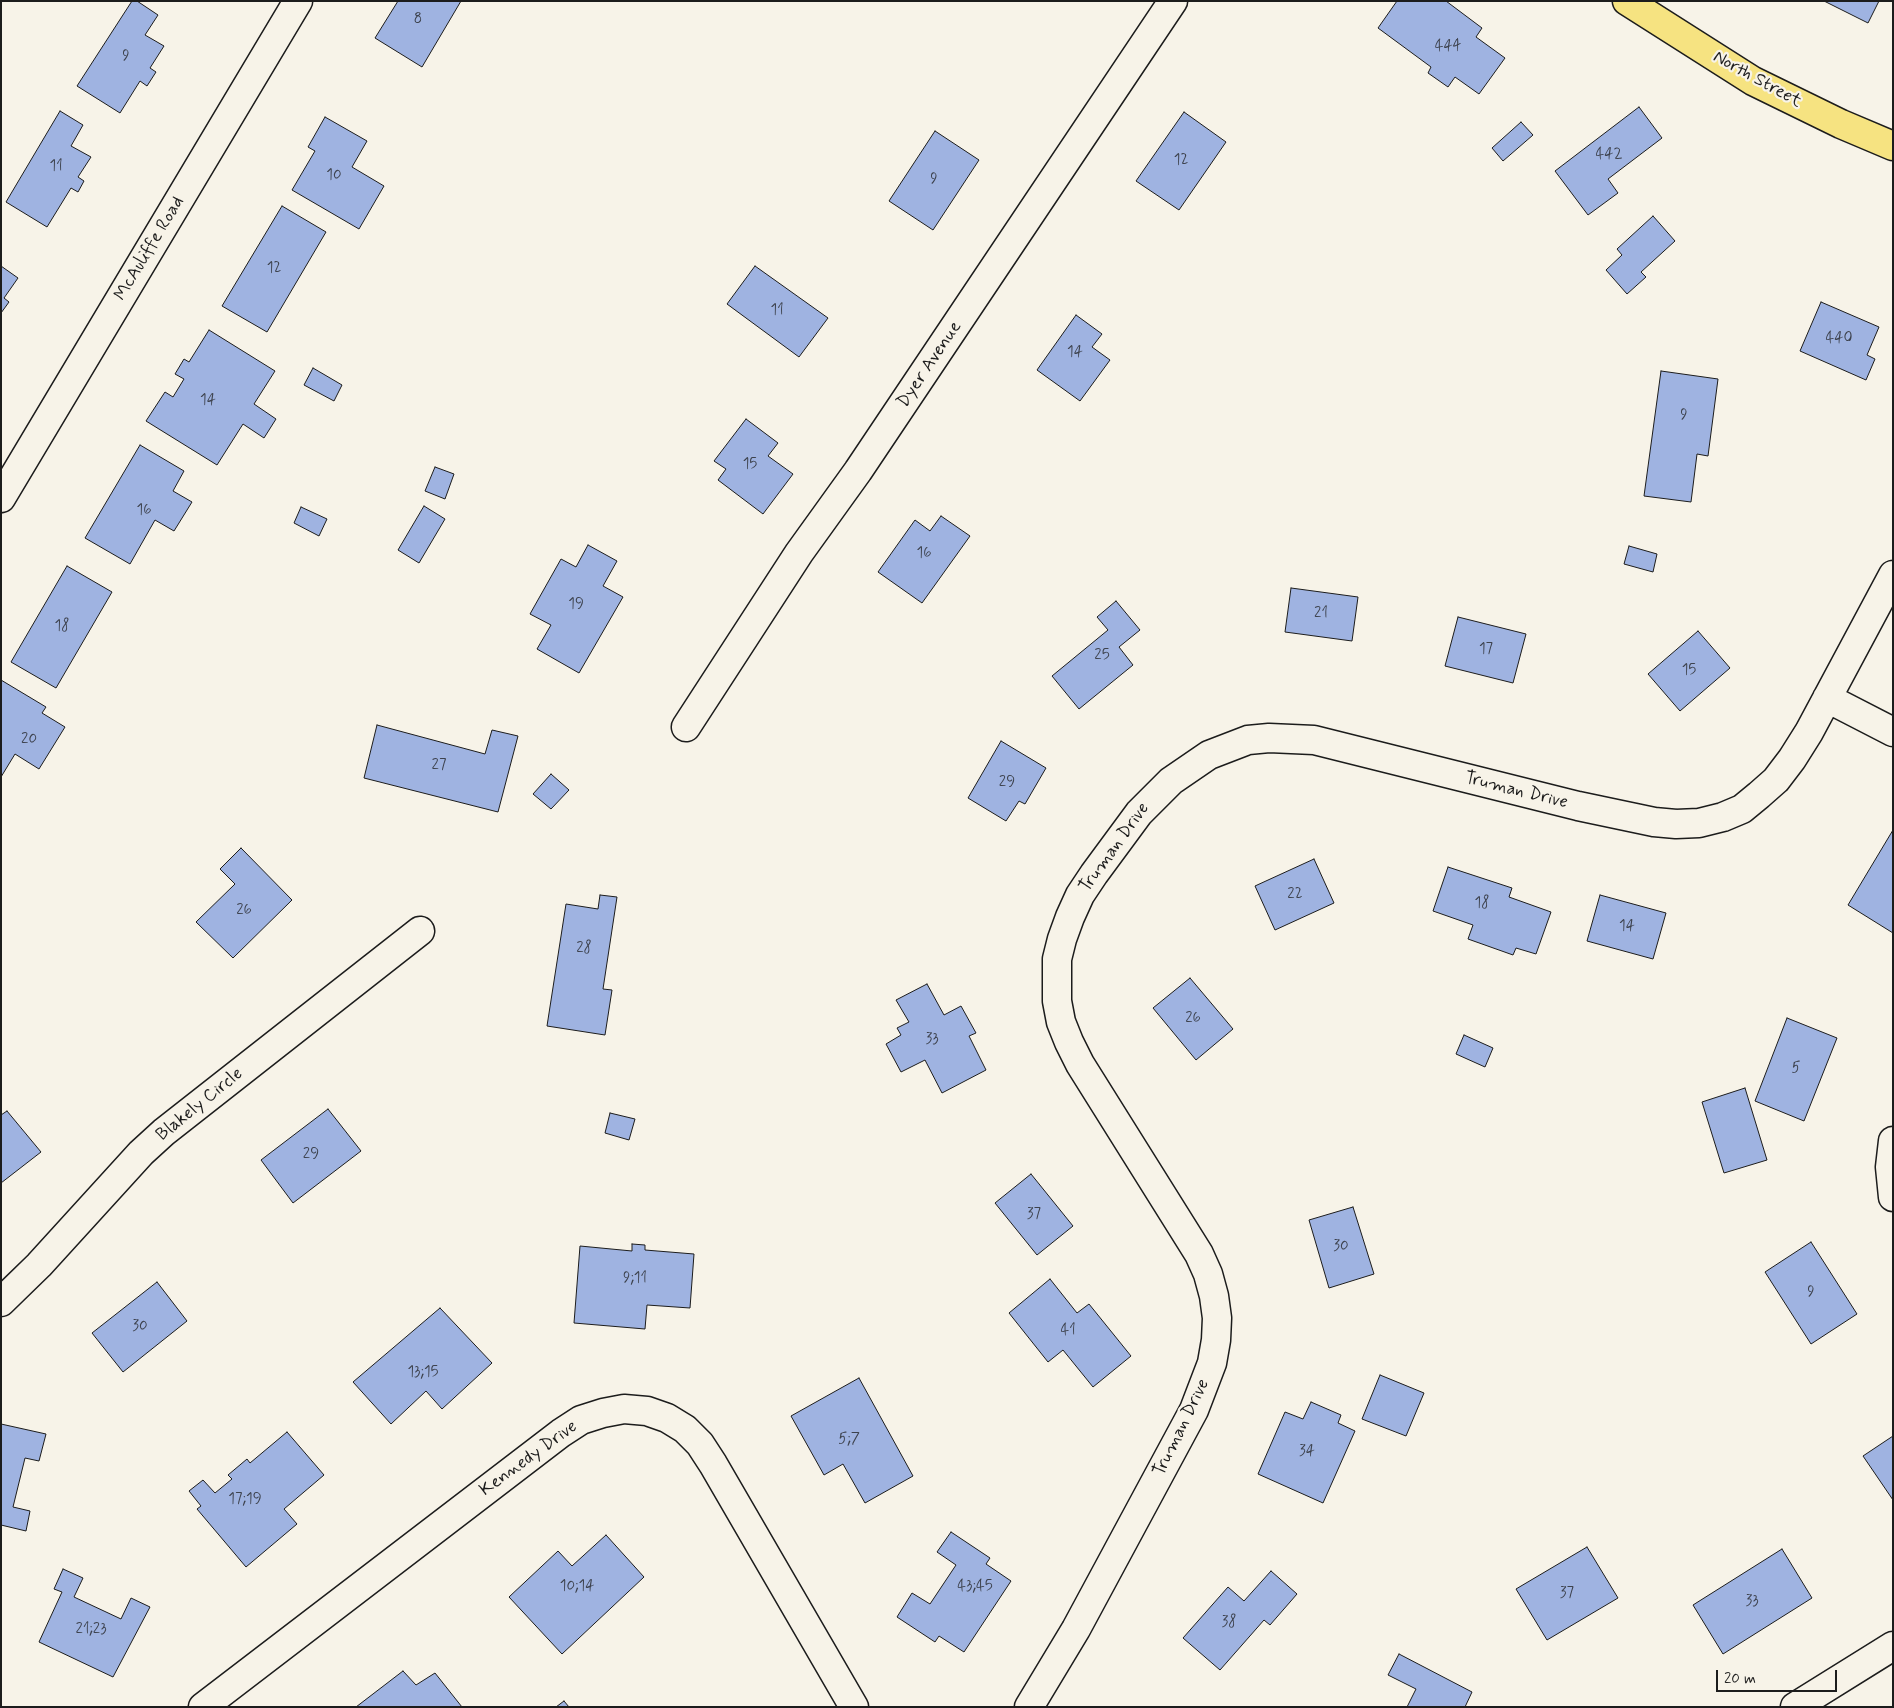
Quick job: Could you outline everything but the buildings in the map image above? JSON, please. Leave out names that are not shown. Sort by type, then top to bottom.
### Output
[{"type":"main road","name":"North Street","points":[[1628,1],[1753,81],[1841,124],[1893,146]]},
{"type":"street","name":"McAuliffe Road","points":[[1,498],[298,1]]},
{"type":"street","name":"Dyer Avenue","points":[[686,728],[799,553],[858,471],[1173,1]]},
{"type":"street","name":"Truman Drive","points":[[1029,1707],[1076,1629],[1194,1410],[1212,1363],[1216,1340],[1217,1318],[1214,1296],[1208,1274],[1199,1254],[1080,1064],[1061,1022],[1057,1001],[1057,959],[1070,917],[1080,895],[1139,813],[1171,781],[1208,755],[1248,740],[1292,738],[1321,742],[1578,806],[1635,818],[1676,824],[1699,823],[1723,817],[1742,809],[1776,780],[1809,732],[1893,576]]},
{"type":"street","points":[[1827,698],[1893,732]]},
{"type":"street","name":"Blakely Circle","points":[[1,1302],[39,1265],[152,1142],[420,931]]},
{"type":"street","points":[[1893,1140],[1890,1167],[1893,1197]]},
{"type":"street","name":"Kennedy Drive","points":[[202,1707],[561,1433],[581,1420],[624,1409],[647,1411],[667,1418],[685,1429],[700,1444],[854,1707]]},
{"type":"street","points":[[1795,1707],[1893,1646]]}]
